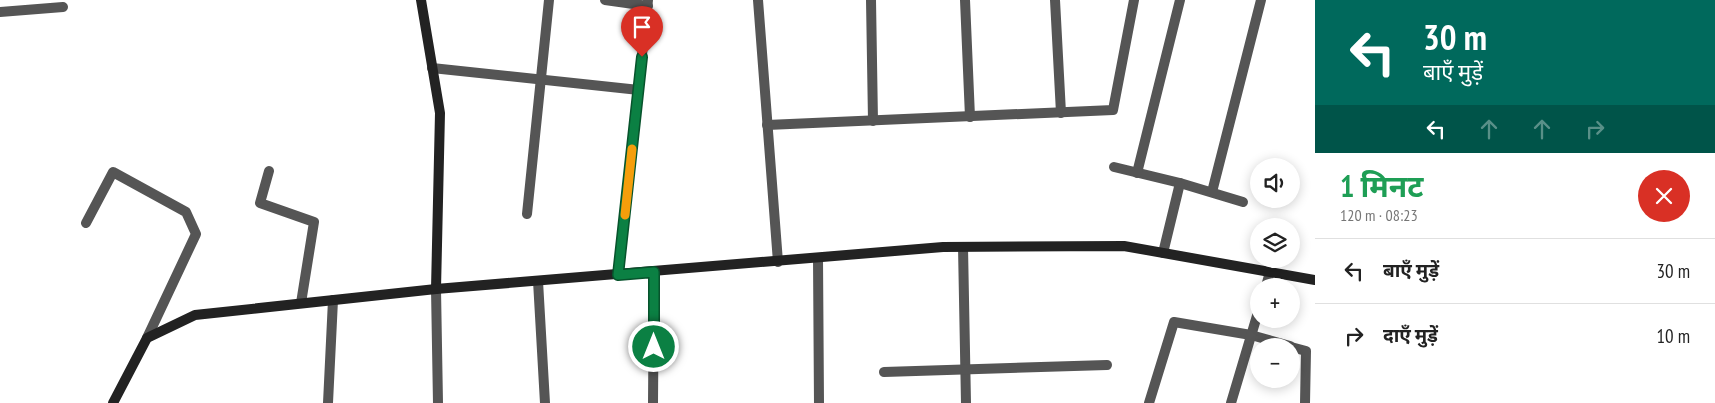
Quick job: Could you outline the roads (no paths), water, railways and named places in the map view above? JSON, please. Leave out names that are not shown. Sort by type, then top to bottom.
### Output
[{"type":"street","points":[[421,0],[440,113],[436,289],[438,403]]},
{"type":"street","points":[[527,214],[549,0]]},
{"type":"street","points":[[605,0],[648,3],[618,275]]},
{"type":"street","points":[[758,0],[778,262]]},
{"type":"street","points":[[872,0],[873,121]]},
{"type":"street","points":[[965,0],[970,117]]},
{"type":"street","points":[[1055,0],[1061,113]]},
{"type":"street","points":[[767,125],[1113,110],[1134,0]]},
{"type":"street","points":[[1137,173],[1180,0]]},
{"type":"street","points":[[1212,192],[1261,0]]},
{"type":"street","points":[[0,12],[63,7]]},
{"type":"street","points":[[432,68],[638,90]]},
{"type":"street","points":[[1114,167],[1180,183],[1243,202]]},
{"type":"street","points":[[269,171],[260,203],[314,222],[301,303]]},
{"type":"street","points":[[86,223],[113,172],[186,212],[196,234],[147,338],[113,403]]},
{"type":"street","points":[[1163,253],[1180,183]]},
{"type":"street","points":[[147,338],[195,315],[436,289],[943,247],[1124,246],[1315,280]]},
{"type":"street","points":[[963,247],[966,403]]},
{"type":"street","points":[[818,258],[820,403]]},
{"type":"street","points":[[653,403],[654,272]]},
{"type":"street","points":[[1268,278],[1270,272]]},
{"type":"street","points":[[538,281],[546,403]]},
{"type":"street","points":[[328,403],[333,300]]},
{"type":"street","points":[[1149,403],[1174,322],[1262,338]]},
{"type":"street","points":[[1231,403],[1253,328]]},
{"type":"street","points":[[1300,349],[1306,351],[1304,403]]},
{"type":"street","points":[[884,372],[1107,365]]}]
